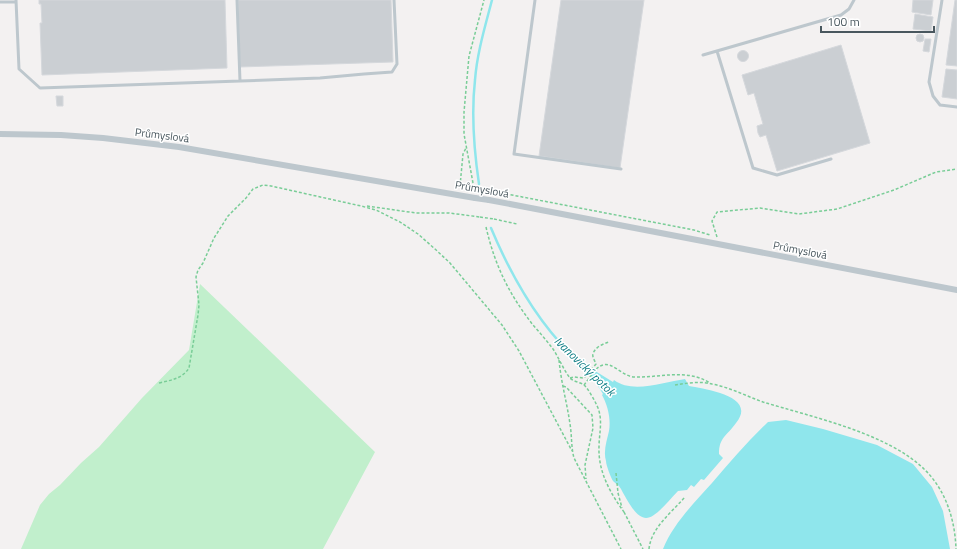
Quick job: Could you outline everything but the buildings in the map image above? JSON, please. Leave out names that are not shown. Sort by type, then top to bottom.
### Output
[{"type":"street","name":"Průmyslová","points":[[0,134],[104,138],[179,147],[489,200],[957,290]]},
{"type":"lane","points":[[237,0],[240,81]]},
{"type":"lane","points":[[0,2],[16,1],[19,69],[40,88],[320,78],[392,72],[397,64],[394,0]]},
{"type":"lane","points":[[535,0],[514,154],[621,169]]},
{"type":"lane","points":[[703,55],[841,15],[849,9],[854,0]]},
{"type":"lane","points":[[942,0],[929,82],[933,96],[940,104],[957,107]]},
{"type":"lane","points":[[717,51],[752,168],[777,175],[831,159]]},
{"type":"path","points":[[473,183],[464,134],[464,112],[469,56],[484,0]]},
{"type":"path","points":[[460,186],[463,154],[466,148]]},
{"type":"path","points":[[718,239],[712,221],[717,212],[760,208],[799,214],[837,209],[894,190],[936,172],[957,169]]},
{"type":"path","points":[[159,383],[174,380],[186,373],[189,368],[199,305],[196,277],[221,226],[228,216],[253,190],[263,185],[361,206],[416,213],[449,213],[494,219],[517,224]]},
{"type":"path","points":[[472,188],[486,190]]},
{"type":"path","points":[[361,206],[387,215],[418,234],[450,263],[502,325],[519,352],[572,450],[577,463],[621,549]]},
{"type":"path","points":[[486,227],[491,250],[499,269],[522,309],[554,350],[570,378],[584,385],[596,403],[600,413],[601,425],[599,456],[603,474],[615,499],[624,512]]},
{"type":"path","points":[[570,378],[584,378],[596,364],[592,356],[593,354],[600,345],[609,342]]},
{"type":"path","points":[[559,358],[560,376],[571,428],[572,450]]},
{"type":"path","points":[[584,385],[597,370],[603,365],[607,364],[630,376],[670,374],[687,375],[762,401],[835,423],[881,442],[908,456],[930,475],[944,497],[951,516],[956,549]]},
{"type":"path","points":[[676,385],[696,383],[712,384]]},
{"type":"path","points":[[563,386],[566,387],[592,415],[593,428],[585,465],[586,479]]},
{"type":"path","points":[[616,473],[619,500],[644,549]]},
{"type":"path","points":[[649,549],[656,529],[685,497]]},
{"type":"green space","points":[[200,284],[375,452],[323,549],[21,549],[40,505],[49,494],[99,447],[142,398],[189,350]]},
{"type":"water","points":[[579,361],[613,382],[614,380],[621,384],[639,387],[685,379],[689,386],[717,392],[735,400],[740,406],[741,414],[720,444],[719,454],[723,458],[704,480],[701,479],[694,487],[691,485],[687,490],[678,491],[661,510],[654,515],[648,518],[642,517],[629,503],[620,488],[613,481],[610,474],[606,463],[605,453],[610,426],[606,404],[602,395],[603,394],[594,380],[578,362]]},
{"type":"water","points":[[786,420],[877,445],[913,464],[932,487],[943,511],[950,549],[663,549],[672,531],[684,514],[732,459],[768,422]]},
{"type":"waterway","name":"Ivanovický potok","points":[[479,184],[473,106],[479,50],[492,0]]},
{"type":"waterway","name":"Ivanovický potok","points":[[491,228],[508,265],[539,317],[565,349],[580,363]]}]
